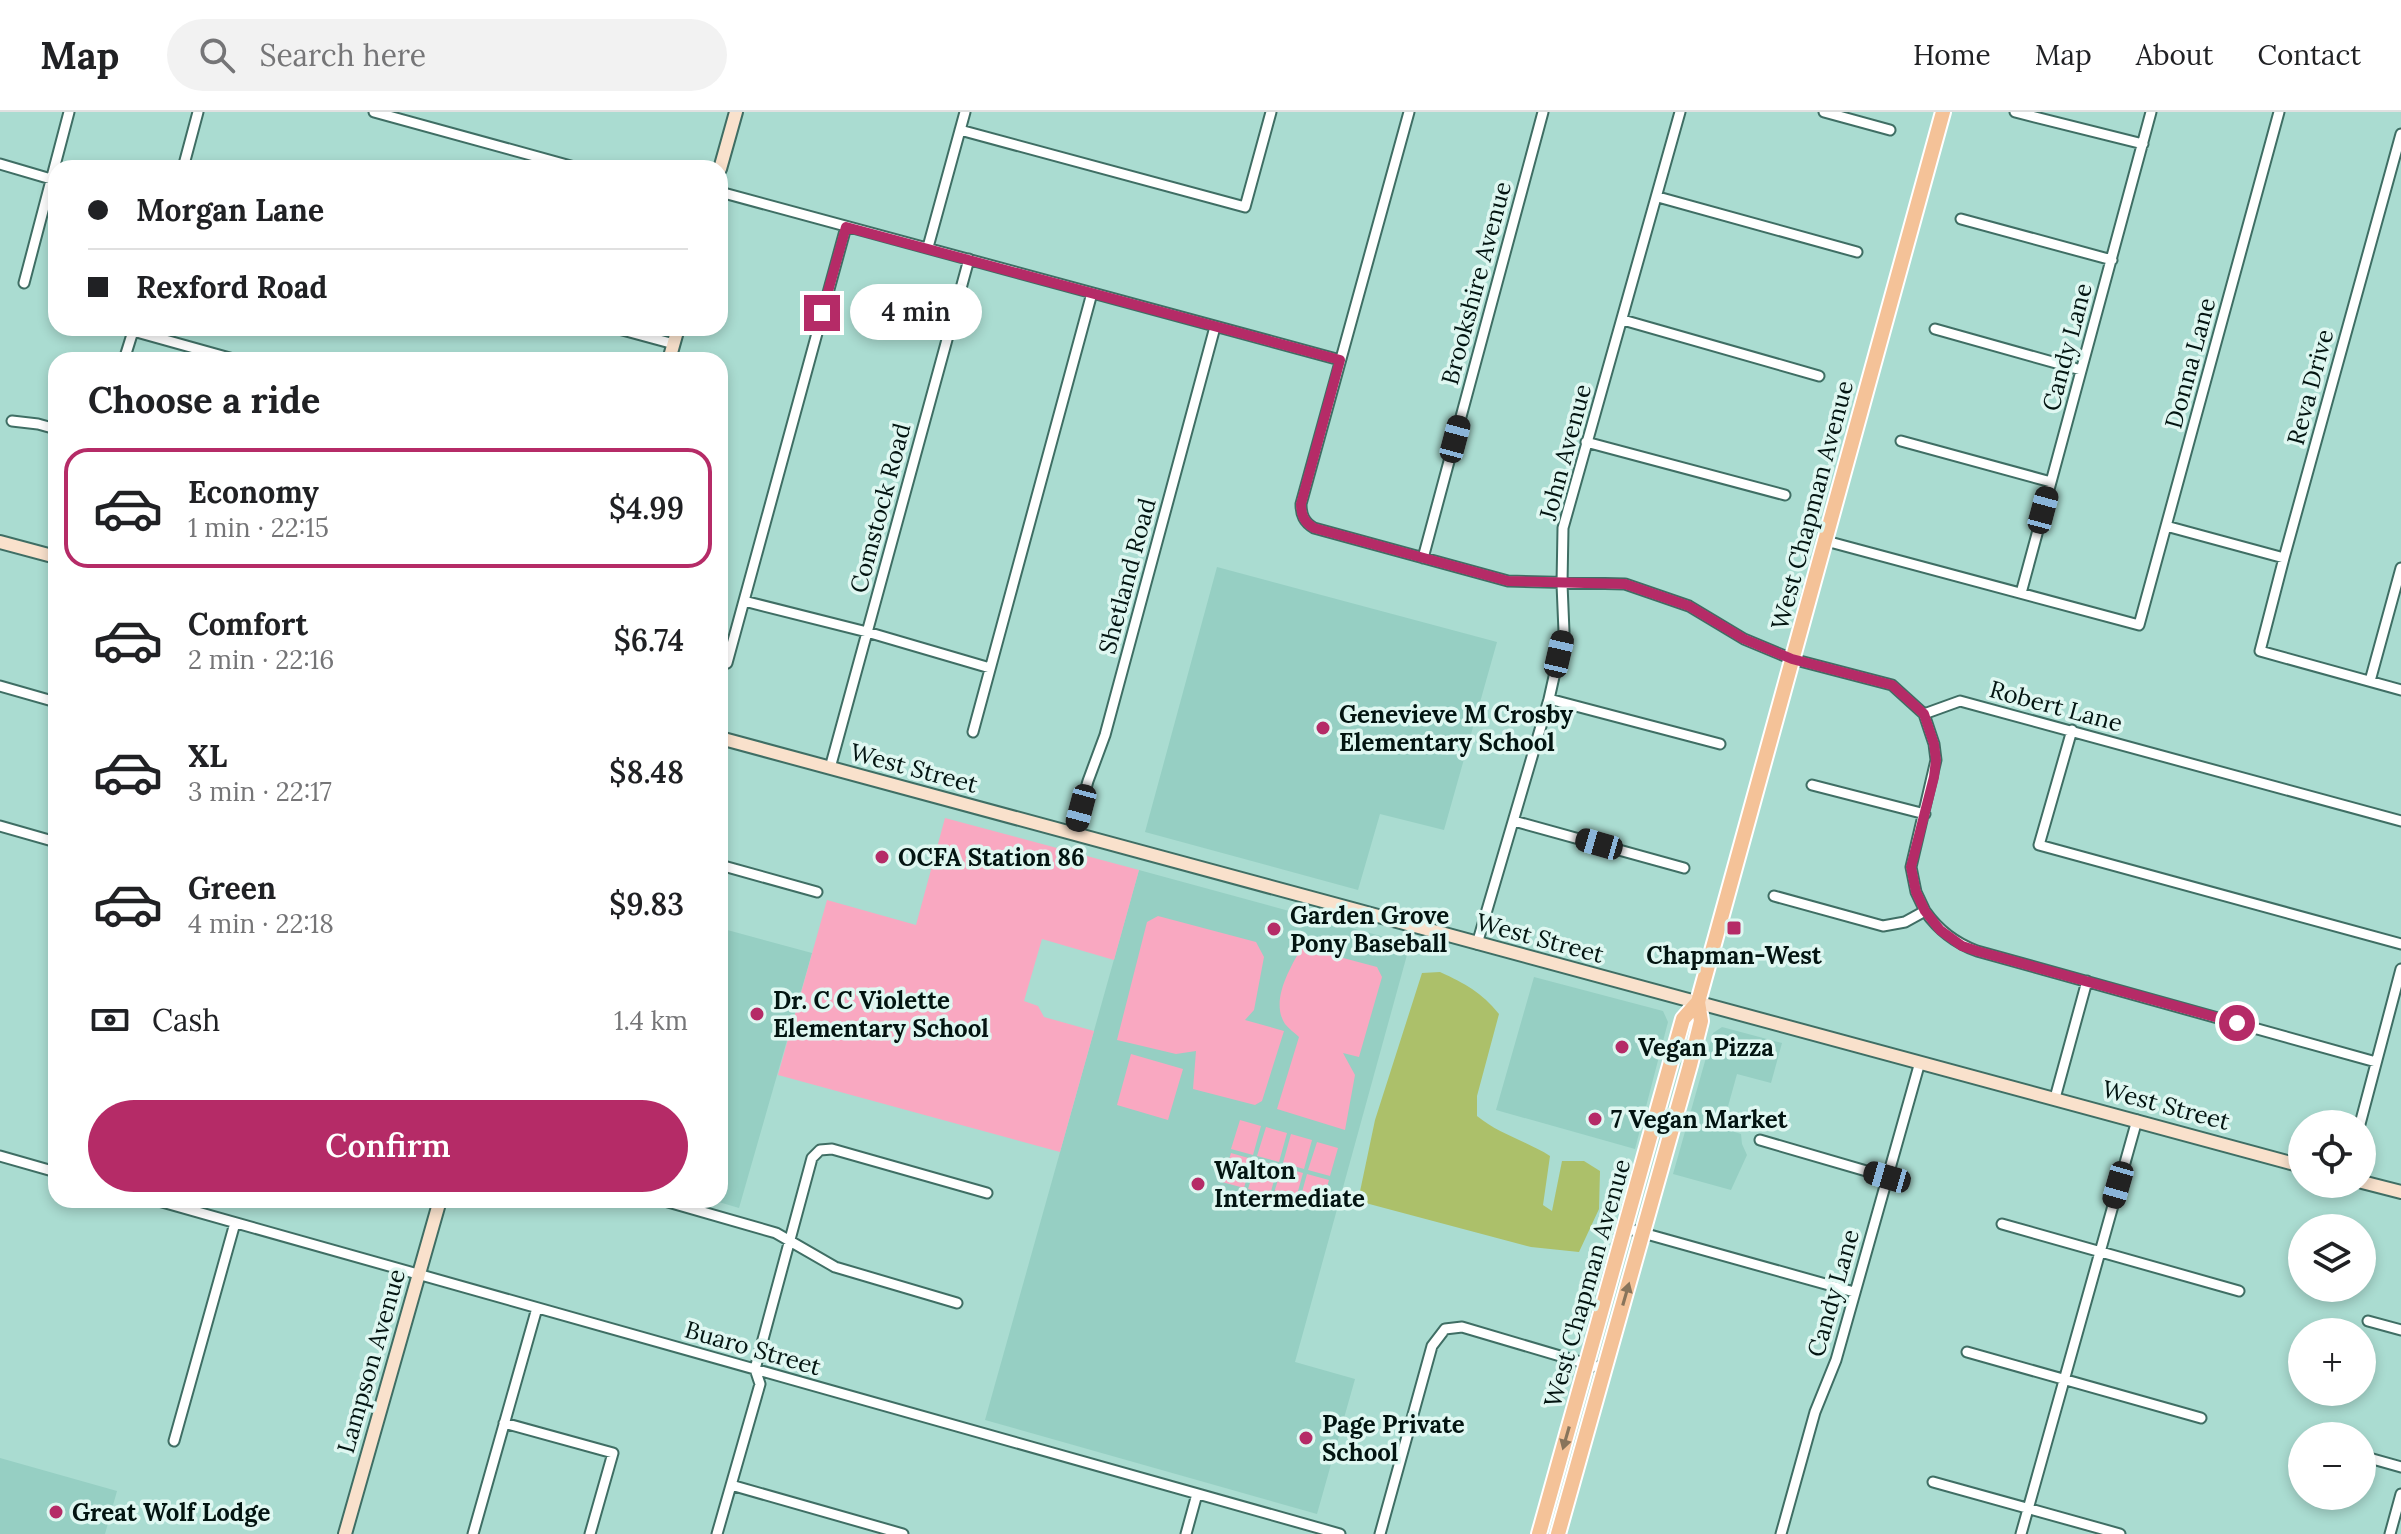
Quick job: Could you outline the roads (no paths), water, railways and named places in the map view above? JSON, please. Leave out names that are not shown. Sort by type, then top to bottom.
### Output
[{"type":"main road","points":[[723,160],[736,112]]},
{"type":"main road","name":"West Chapman Avenue","points":[[1558,1534],[1701,1024],[1698,1002],[1943,112]]},
{"type":"main road","points":[[672,352],[676,336]]},
{"type":"main road","points":[[0,542],[48,555]]},
{"type":"main road","name":"West Street","points":[[728,740],[2288,1162]]},
{"type":"main road","name":"West Chapman Avenue","points":[[1539,1534],[1683,1019],[1698,1002]]},
{"type":"main road","points":[[2376,1186],[2401,1192]]},
{"type":"main road","name":"Lampson Avenue","points":[[345,1534],[438,1208]]},
{"type":"street","points":[[56,160],[69,112]]},
{"type":"street","points":[[185,160],[198,112]]},
{"type":"street","points":[[374,112],[549,160]]},
{"type":"street","points":[[928,247],[965,112]]},
{"type":"street","points":[[960,130],[1245,207],[1271,112]]},
{"type":"street","points":[[1409,112],[1301,504],[1303,518],[1314,528],[1508,581],[1625,584],[1689,606],[1744,639],[1792,659],[1892,685],[1924,714],[1934,744],[1936,760],[1911,867],[1916,892],[1925,911],[1940,930],[1962,946],[2376,1062]]},
{"type":"street","name":"Brookshire Avenue","points":[[1423,558],[1543,112]]},
{"type":"street","name":"John Avenue","points":[[1477,944],[1549,699],[1564,632],[1563,528],[1680,112]]},
{"type":"street","points":[[1824,112],[1890,130]]},
{"type":"street","points":[[2015,112],[2143,144]]},
{"type":"street","name":"Candy Lane","points":[[2021,593],[2151,112]]},
{"type":"street","name":"Donna Lane","points":[[2021,593],[2139,625],[2279,112]]},
{"type":"street","name":"Reva Drive","points":[[2370,681],[2260,651],[2401,134]]},
{"type":"street","points":[[0,164],[48,178]]},
{"type":"street","points":[[24,283],[48,191]]},
{"type":"street","points":[[728,194],[1340,360]]},
{"type":"street","points":[[1658,197],[1857,252]]},
{"type":"street","points":[[1961,219],[2112,260]]},
{"type":"street","points":[[728,659],[846,227]]},
{"type":"street","name":"Comstock Road","points":[[830,768],[969,259]]},
{"type":"street","points":[[973,732],[1092,293]]},
{"type":"street","points":[[1623,320],[1819,376]]},
{"type":"street","name":"Shetland Road","points":[[1073,834],[1105,735],[1215,327]]},
{"type":"street","points":[[1935,329],[2081,370]]},
{"type":"street","points":[[156,336],[210,352]]},
{"type":"street","points":[[644,336],[674,344]]},
{"type":"street","points":[[12,421],[48,427]]},
{"type":"street","points":[[1901,441],[2051,482]]},
{"type":"street","points":[[1586,442],[1785,495]]},
{"type":"street","points":[[2166,526],[2284,558]]},
{"type":"street","points":[[1826,541],[2021,593]]},
{"type":"street","points":[[2401,568],[2370,681],[2401,690]]},
{"type":"street","points":[[744,601],[867,632],[990,668]]},
{"type":"street","points":[[0,686],[48,700]]},
{"type":"street","points":[[1549,699],[1720,744]]},
{"type":"street","name":"Robert Lane","points":[[1924,714],[1960,701],[2401,821]]},
{"type":"street","points":[[2072,730],[2039,845],[2401,944]]},
{"type":"street","points":[[1812,785],[1925,814]]},
{"type":"street","points":[[1514,821],[1684,868]]},
{"type":"street","points":[[0,826],[48,840]]},
{"type":"street","points":[[728,867],[817,892]]},
{"type":"street","points":[[1774,896],[1883,926],[1905,922],[1925,911]]},
{"type":"street","points":[[2364,1110],[2401,969]]},
{"type":"street","points":[[2055,1098],[2087,981]]},
{"type":"street","name":"Candy Lane","points":[[1781,1534],[1815,1412],[1836,1360],[1920,1062]]},
{"type":"street","points":[[2021,1534],[2137,1120]]},
{"type":"street","points":[[1760,1140],[1887,1177]]},
{"type":"street","points":[[717,1534],[760,1384],[755,1369],[812,1158],[820,1150],[832,1149],[987,1193]]},
{"type":"street","points":[[0,1156],[48,1170]]},
{"type":"street","name":"Buaro Street","points":[[183,1208],[1340,1534]]},
{"type":"street","points":[[689,1208],[776,1233],[835,1267],[957,1303]]},
{"type":"street","points":[[174,1441],[235,1223]]},
{"type":"street","points":[[2002,1224],[2239,1291]]},
{"type":"street","points":[[1625,1228],[1854,1292]]},
{"type":"street","points":[[473,1534],[537,1308]]},
{"type":"street","points":[[2376,1323],[2401,1330]]},
{"type":"street","points":[[1380,1534],[1432,1346],[1440,1333],[1448,1328],[1462,1327],[1604,1369]]},
{"type":"street","points":[[1967,1352],[2201,1418]]},
{"type":"street","points":[[504,1423],[613,1453],[590,1534]]},
{"type":"street","points":[[2376,1460],[2401,1467]]},
{"type":"street","points":[[1933,1482],[2120,1534]]},
{"type":"street","points":[[731,1485],[903,1534]]},
{"type":"street","points":[[1186,1534],[1197,1494]]},
{"type":"street","points":[[2390,1534],[2401,1494]]},
{"type":"place","name":"Genevieve M Crosby Elementary School","points":[[1323,728]]},
{"type":"place","name":"OCFA Station 86","points":[[882,857]]},
{"type":"place","name":"Chapman-West","points":[[1734,928]]},
{"type":"place","name":"Garden Grove Pony Baseball","points":[[1274,929]]},
{"type":"place","name":"Dr. C C Violette Elementary School","points":[[757,1014]]},
{"type":"place","name":"Vegan Pizza","points":[[1622,1047]]},
{"type":"place","name":"7 Vegan Market","points":[[1595,1119]]},
{"type":"place","name":"Walton Intermediate","points":[[1198,1184]]},
{"type":"place","name":"Page Private School","points":[[1306,1438]]},
{"type":"place","name":"Great Wolf Lodge","points":[[56,1512]]}]
